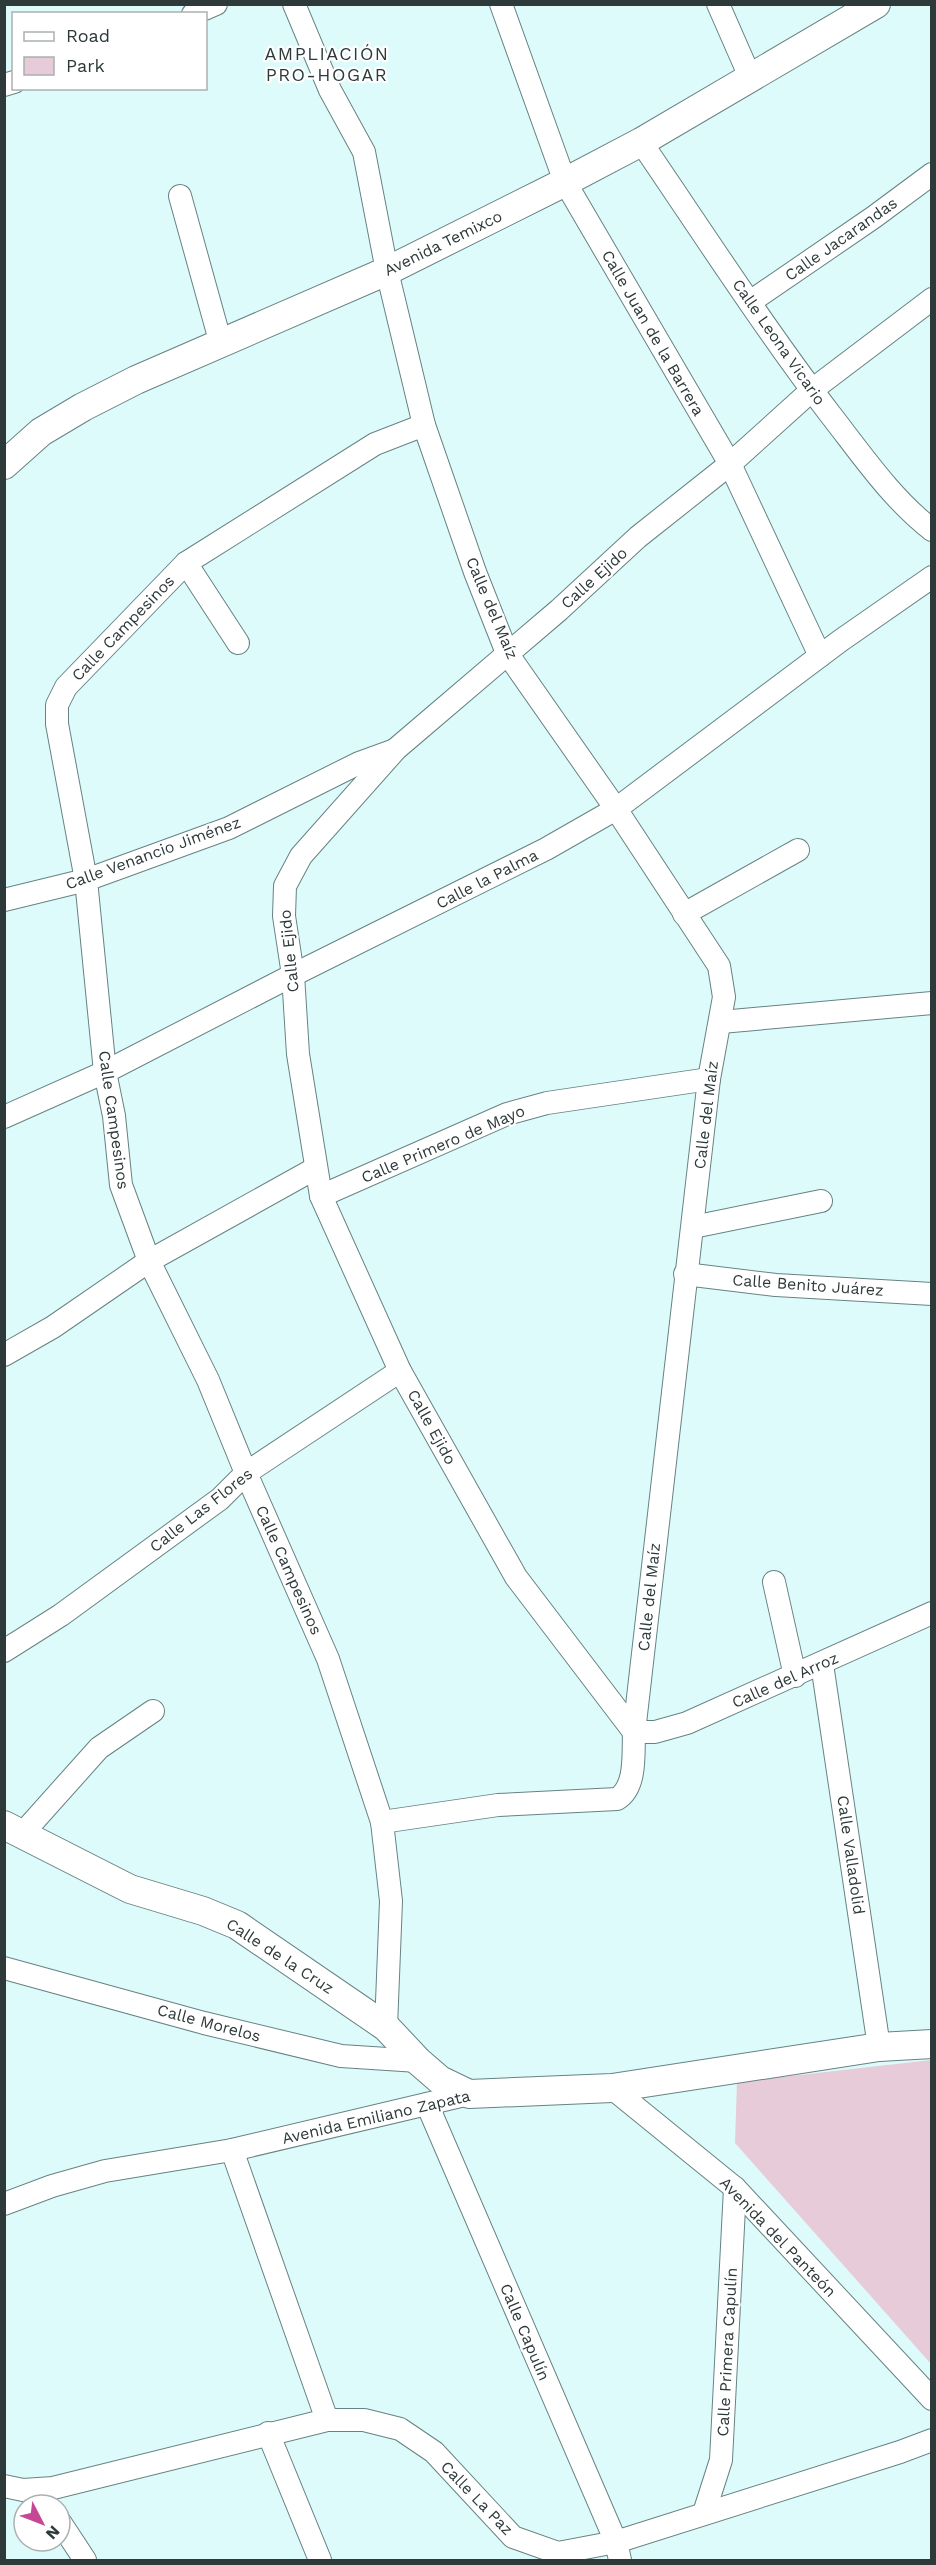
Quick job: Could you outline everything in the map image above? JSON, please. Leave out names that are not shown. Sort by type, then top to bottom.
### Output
[{"type":"main road","name":"Avenida Temixco","points":[[4,465],[41,432],[83,407],[136,380],[387,271],[565,182],[640,142],[876,4]]},
{"type":"main road","name":"Calle de la Cruz","points":[[14,1829],[130,1889],[203,1911],[237,1925],[386,2027],[418,2061],[440,2080],[469,2094]]},
{"type":"main road","name":"Avenida Emiliano Zapata","points":[[469,2094],[612,2088],[879,2047],[932,2044]]},
{"type":"street","points":[[198,12],[216,4]]},
{"type":"street","name":"Calle del Maíz","points":[[294,4],[330,90],[364,152],[387,271],[424,425],[475,572],[507,653],[616,809],[720,966],[724,997],[709,1079],[634,1732],[633,1763],[628,1790],[617,1799],[498,1805],[382,1822]]},
{"type":"street","name":"Calle Juan de la Barrera","points":[[501,4],[565,182],[730,464],[820,656]]},
{"type":"street","points":[[718,4],[750,77]]},
{"type":"street","name":"Calle Leona Vicario","points":[[640,142],[812,390],[908,512],[932,530]]},
{"type":"street","name":"Calle Jacarandas","points":[[750,302],[874,217],[932,174]]},
{"type":"street","points":[[180,196],[220,344]]},
{"type":"street","name":"Calle Ejido","points":[[634,1732],[516,1577],[400,1371],[321,1196],[298,1054],[293,975],[284,916],[285,886],[301,856],[396,749],[559,610],[638,537],[730,464],[812,390],[929,306]]},
{"type":"street","name":"Calle Campesinos","points":[[386,2027],[391,1901],[382,1822],[328,1659],[246,1473],[208,1380],[148,1261],[121,1185],[114,1116],[105,1072],[86,880],[57,724],[57,705],[66,687],[186,563],[375,444],[424,425]]},
{"type":"street","points":[[186,563],[238,643]]},
{"type":"street","name":"Calle la Palma","points":[[4,1117],[105,1072],[546,849],[616,809],[820,656],[932,577]]},
{"type":"street","name":"Calle Venancio Jiménez","points":[[4,900],[86,880],[229,828],[359,763],[396,749]]},
{"type":"street","points":[[684,914],[798,850]]},
{"type":"street","points":[[721,1022],[932,1003]]},
{"type":"street","name":"Calle Primero de Mayo","points":[[321,1196],[507,1114],[547,1103],[709,1079]]},
{"type":"street","points":[[4,1355],[53,1328],[148,1261],[316,1168]]},
{"type":"street","points":[[693,1227],[821,1201]]},
{"type":"street","name":"Calle Benito Juárez","points":[[686,1274],[776,1286],[932,1294]]},
{"type":"street","name":"Calle Las Flores","points":[[4,1651],[71,1608],[219,1499],[246,1473],[400,1371]]},
{"type":"street","points":[[774,1582],[795,1676]]},
{"type":"street","name":"Calle del Arroz","points":[[634,1732],[655,1732],[687,1723],[932,1613]]},
{"type":"street","name":"Calle Valladolid","points":[[822,1664],[879,2047]]},
{"type":"street","points":[[14,1829],[99,1748],[153,1711]]},
{"type":"street","name":"Calle Morelos","points":[[4,1968],[204,2023],[341,2056],[418,2061]]},
{"type":"street","name":"Avenida del Panteón","points":[[612,2088],[735,2188],[932,2399]]},
{"type":"street","name":"Avenida Emiliano Zapata","points":[[4,2204],[52,2186],[105,2171],[232,2150],[469,2094]]},
{"type":"street","name":"Calle Capulín","points":[[427,2104],[618,2551]]},
{"type":"street","points":[[232,2150],[327,2420]]},
{"type":"street","name":"Calle Primera Capulín","points":[[704,2513],[721,2460],[735,2188]]},
{"type":"street","name":"Calle La Paz","points":[[14,2488],[53,2488],[327,2420],[364,2420],[400,2429],[434,2452],[513,2538],[558,2553],[618,2551],[704,2513],[932,2440]]},
{"type":"street","points":[[268,2433],[320,2560]]},
{"type":"street","points":[[72,2540],[85,2560]]},
{"type":"green space","points":[[931,2060],[931,2364],[735,2143],[737,2082]]},
{"type":"district","name":"AMPLIACIÓN PRO-HOGAR","points":[[327,63]]}]
